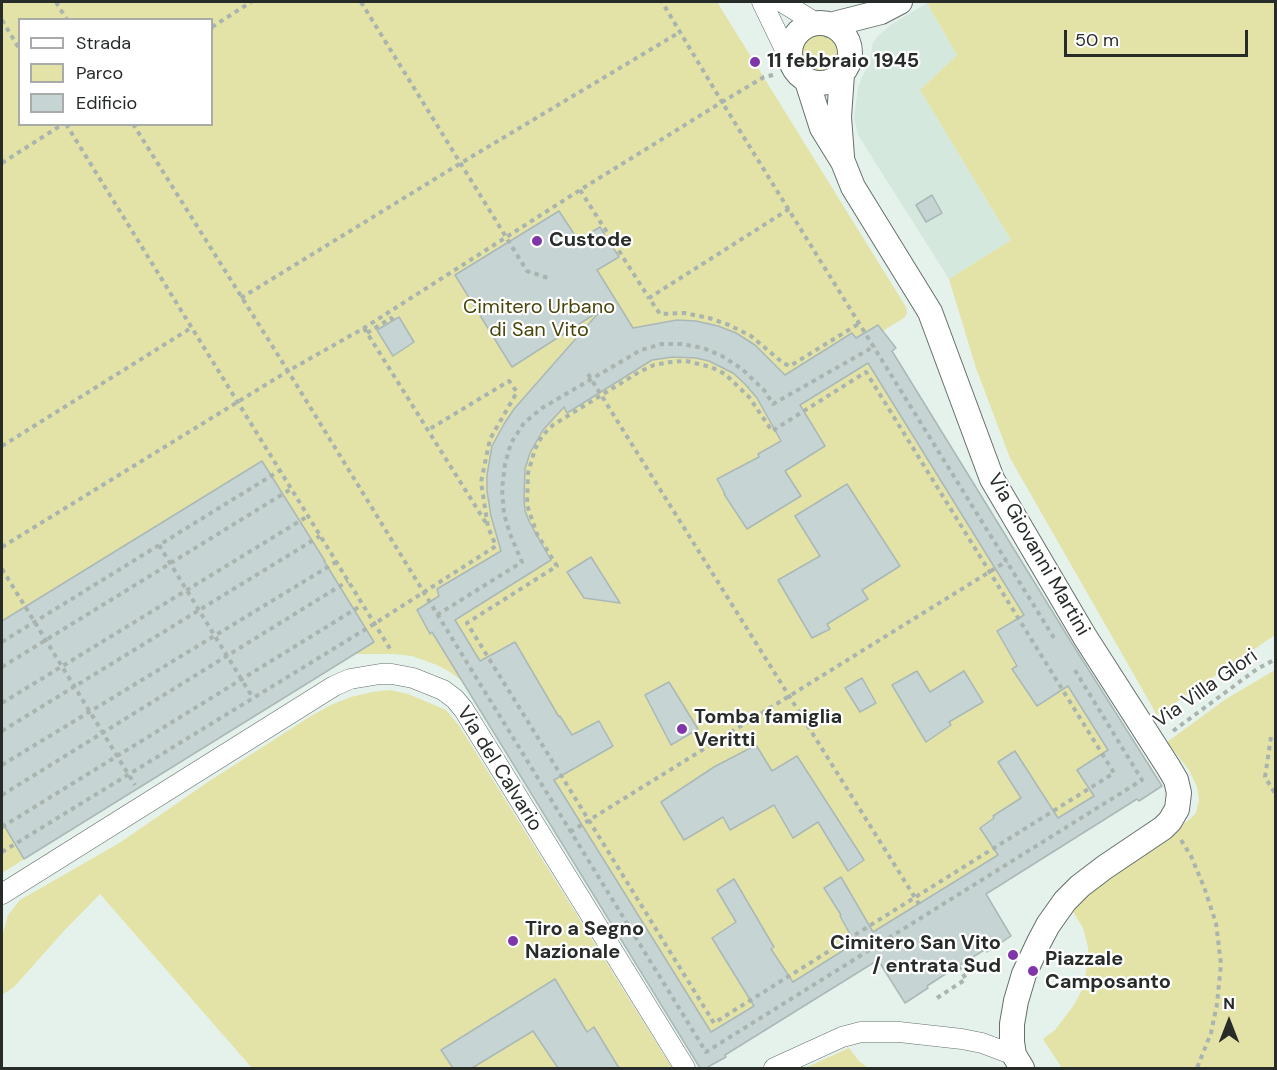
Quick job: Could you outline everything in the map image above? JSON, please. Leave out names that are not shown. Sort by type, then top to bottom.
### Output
[{"type":"street","points":[[762,2],[783,69]]},
{"type":"street","points":[[782,2],[823,24],[840,30],[850,50],[849,62],[842,74],[826,83],[813,83],[796,72],[783,69]]},
{"type":"street","points":[[783,69],[791,43],[803,27],[890,7]]},
{"type":"street","points":[[850,50],[890,7]]},
{"type":"street","name":"Via Giovanni Martini","points":[[842,74],[839,117],[843,162]]},
{"type":"street","name":"Via Giovanni Martini","points":[[807,81],[822,128],[843,162],[852,187],[930,312],[992,479],[1085,637],[1176,780],[1179,793],[1177,809],[1170,821]]},
{"type":"street","name":"Via del Calvario","points":[[2,894],[334,686],[350,679],[380,674],[413,678],[443,690],[464,710],[685,1068]]},
{"type":"street","points":[[1018,1062],[1012,1024],[1016,1000],[1024,974],[1048,925],[1065,901],[1080,886],[1170,821]]},
{"type":"street","points":[[774,1068],[842,1037],[861,1032],[880,1031],[934,1035],[982,1043],[1018,1062]]},
{"type":"path","points":[[56,2],[66,18]]},
{"type":"path","points":[[213,26],[251,2]]},
{"type":"path","points":[[361,2],[527,271],[548,278]]},
{"type":"path","points":[[662,2],[1056,641]]},
{"type":"path","points":[[2,20],[18,47]]},
{"type":"path","points":[[242,298],[460,163],[680,32]]},
{"type":"path","points":[[2,547],[288,371],[364,328],[764,76],[783,69]]},
{"type":"path","points":[[2,163],[61,126]]},
{"type":"path","points":[[65,126],[393,654]]},
{"type":"path","points":[[134,126],[288,371],[706,1052],[1142,780],[1069,661]]},
{"type":"path","points":[[580,190],[660,314],[684,314],[729,324],[751,336],[783,363],[790,366],[860,323]]},
{"type":"path","points":[[649,297],[789,209]]},
{"type":"path","points":[[367,333],[392,319],[388,313]]},
{"type":"path","points":[[2,446],[191,328]]},
{"type":"path","points":[[2,845],[3,851],[374,624],[496,546],[488,527],[364,328]]},
{"type":"path","points":[[437,615],[522,562],[504,514],[505,465],[511,443],[524,423],[542,408],[641,350],[662,344],[682,344],[703,348],[722,356],[742,369],[764,390],[773,404],[875,346]]},
{"type":"path","points":[[686,361],[711,367],[725,374],[749,397],[772,431],[866,372],[990,572],[1114,773],[714,1023],[467,623],[556,566],[537,534],[527,505],[528,473],[542,436],[553,425],[654,365],[686,361]]},
{"type":"path","points":[[588,374],[919,904]]},
{"type":"path","points":[[428,430],[509,381],[517,392],[490,439],[481,482],[488,527]]},
{"type":"path","points":[[2,642],[279,471]]},
{"type":"path","points":[[2,667],[291,489]]},
{"type":"path","points":[[2,703],[308,516]]},
{"type":"path","points":[[2,731],[320,536]]},
{"type":"path","points":[[159,545],[254,698]]},
{"type":"path","points":[[570,832],[1008,561]]},
{"type":"path","points":[[2,765],[336,562]]},
{"type":"path","points":[[2,569],[138,789]]},
{"type":"path","points":[[2,795],[348,581]]},
{"type":"path","points":[[2,827],[362,605]]},
{"type":"path","name":"Via Villa Glori","points":[[1154,744],[1257,669],[1275,659]]},
{"type":"path","points":[[1271,737],[1265,777],[1275,795]]},
{"type":"path","points":[[1170,821],[1191,856],[1204,887],[1216,923],[1221,964],[1211,1033],[1197,1068]]},
{"type":"path","points":[[937,998],[966,979],[958,966]]},
{"type":"shaded area","points":[[927,3],[957,55],[920,90],[1011,240],[949,279],[858,135],[854,118],[858,88],[871,58],[872,45],[876,38],[892,24]]},
{"type":"green space","name":"Cimitero Urbano di San Vito","points":[[2,2],[717,2],[906,307],[905,317],[883,331],[896,348],[892,351],[1162,786],[1139,801],[1136,799],[986,894],[1011,936],[987,952],[985,950],[958,966],[905,1003],[877,960],[725,1055],[726,1057],[706,1068],[700,1068],[462,681],[437,665],[412,656],[354,654],[2,873]]},
{"type":"green space","points":[[1275,2],[1275,635],[1157,715],[1010,458],[976,368],[949,279],[1011,240],[920,90],[957,55],[927,3]]},
{"type":"green space","points":[[819,35],[832,40],[837,53],[832,66],[819,71],[806,66],[801,53],[806,40]]},
{"type":"green space","points":[[1275,670],[1275,1068],[1062,1068],[1043,1039],[1055,1030],[1079,996],[1084,985],[1088,957],[1083,928],[1070,907],[1196,813],[1199,800],[1197,787],[1189,770],[1167,742],[1226,699]]},
{"type":"green space","points":[[390,690],[408,694],[446,710],[460,727],[672,1068],[252,1068],[100,894],[14,987],[2,995],[2,937],[8,915],[20,900],[121,842],[208,782],[311,716],[351,697]]},
{"type":"green space","points":[[849,1048],[868,1068],[805,1068]]},
{"type":"building","points":[[932,195],[942,213],[926,222],[916,205]]},
{"type":"building","points":[[559,211],[578,240],[600,227],[619,257],[597,270],[633,328],[677,320],[718,326],[736,333],[755,345],[785,375],[852,333],[856,338],[878,325],[896,348],[892,351],[1162,786],[1139,801],[1137,799],[986,894],[1011,936],[987,952],[986,949],[958,966],[905,1003],[878,960],[725,1055],[726,1057],[706,1068],[700,1068],[417,610],[439,596],[437,589],[501,551],[487,491],[492,446],[514,409],[601,310],[512,367],[455,275]],"holes":[[[673,357],[709,361],[733,373],[745,384],[757,398],[781,441],[758,454],[759,457],[717,479],[747,529],[801,496],[785,471],[825,446],[800,405],[868,363],[1024,615],[997,631],[1017,666],[1012,669],[1037,706],[1068,686],[1108,750],[1077,770],[1094,796],[1058,818],[1015,751],[998,762],[1021,798],[993,816],[994,818],[980,828],[998,855],[873,932],[841,877],[824,888],[855,943],[793,982],[771,949],[774,947],[734,879],[717,890],[736,922],[712,938],[754,1006],[711,1032],[554,780],[613,746],[599,721],[572,735],[515,642],[480,661],[455,620],[551,560],[525,511],[525,469],[530,453],[543,430],[564,407],[567,413],[652,360]]]},
{"type":"building","points":[[399,317],[414,342],[393,356],[377,330]]},
{"type":"building","points":[[262,461],[374,642],[24,859],[2,822],[2,621]]},
{"type":"building","points":[[847,484],[900,566],[862,590],[868,599],[827,624],[830,629],[812,638],[778,580],[820,556],[795,516]]},
{"type":"building","points":[[591,557],[620,603],[584,598],[567,572]]},
{"type":"building","points":[[917,671],[930,692],[964,671],[983,702],[949,722],[951,725],[926,742],[892,685]]},
{"type":"building","points":[[862,678],[876,703],[860,712],[845,688]]},
{"type":"building","points":[[669,682],[698,729],[671,745],[645,695]]},
{"type":"building","points":[[756,745],[772,771],[797,756],[864,860],[848,871],[818,822],[793,838],[774,805],[730,830],[723,817],[684,840],[661,802],[714,767]]},
{"type":"building","points":[[555,979],[587,1032],[594,1027],[619,1068],[558,1068],[533,1031],[472,1068],[453,1068],[441,1050]]},
{"type":"place","name":"11 febbraio 1945","points":[[755,62]]},
{"type":"place","name":"Custode","points":[[537,241]]},
{"type":"place","name":"Tomba famiglia Veritti","points":[[682,729]]},
{"type":"place","name":"Tiro a Segno Nazionale","points":[[513,941]]},
{"type":"place","name":"Cimitero San Vito / entrata Sud","points":[[1013,955]]},
{"type":"place","name":"Piazzale Camposanto","points":[[1033,971]]}]
